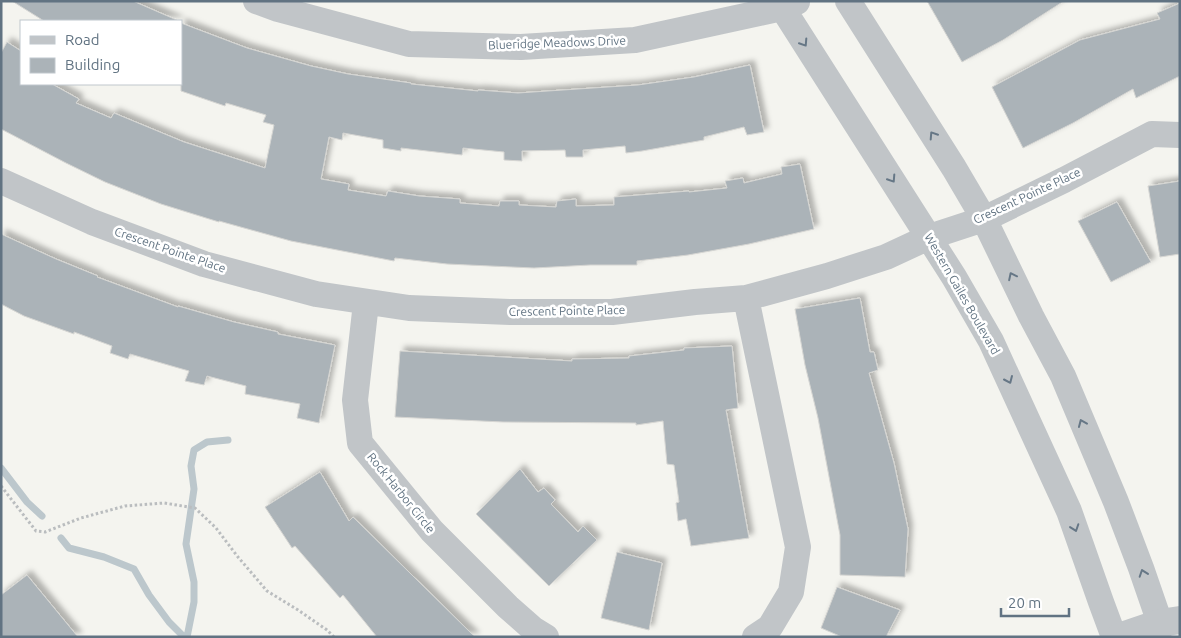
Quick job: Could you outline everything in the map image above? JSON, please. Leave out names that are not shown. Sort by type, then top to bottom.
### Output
[{"type":"street","name":"Blueridge Meadows Drive","points":[[256,1],[278,9],[409,44],[521,47],[636,40],[786,4]]},
{"type":"street","points":[[848,1],[954,168],[984,219],[1031,316],[1063,376],[1166,627],[1119,637]]},
{"type":"street","name":"Western Gailes Boulevard","points":[[786,4],[991,341],[1069,511],[1114,637]]},
{"type":"street","name":"Crescent Pointe Place","points":[[1,181],[92,222],[204,264],[316,294],[409,308],[510,312],[612,312],[746,298],[827,276],[886,256],[929,237],[984,219],[1152,134],[1180,135]]},
{"type":"street","points":[[746,298],[798,547],[791,592],[770,627],[755,637]]},
{"type":"street","name":"Rock Harbor Circle","points":[[366,303],[354,400],[360,443],[432,532],[508,607],[533,629],[546,637]]},
{"type":"path","points":[[1,486],[36,531],[45,532],[81,518],[125,506],[164,502],[195,508],[216,528],[267,591],[298,610],[334,637]]},
{"type":"building","points":[[12,1],[133,1],[177,20],[42,20]]},
{"type":"building","points":[[927,1],[1064,1],[1003,40],[962,62]]},
{"type":"building","points":[[1180,3],[1180,76],[1136,98],[1133,89],[1073,123],[1023,148],[992,87],[1080,40],[1160,19],[1157,13]]},
{"type":"building","points":[[182,23],[247,48],[311,66],[411,84],[478,91],[518,93],[638,85],[694,77],[750,65],[764,132],[747,135],[744,127],[704,137],[704,140],[642,151],[626,153],[625,146],[583,150],[583,157],[566,157],[565,150],[522,151],[522,161],[504,160],[504,152],[463,148],[462,155],[401,148],[401,151],[383,148],[383,140],[343,133],[342,140],[329,137],[321,179],[349,184],[348,190],[386,196],[388,191],[419,196],[460,199],[460,203],[499,206],[500,201],[519,201],[519,205],[556,207],[557,201],[576,199],[576,206],[614,205],[614,197],[727,188],[725,181],[743,178],[744,183],[782,174],[781,167],[800,164],[814,229],[749,244],[688,255],[637,261],[637,265],[534,268],[447,264],[395,258],[394,261],[291,241],[161,204],[105,182],[1,129],[1,53],[7,42],[20,50],[20,85],[54,85],[79,99],[76,103],[111,118],[114,113],[184,142],[265,168],[274,125],[263,122],[266,115],[226,103],[225,106],[181,91]]},
{"type":"building","points":[[1180,181],[1180,254],[1160,257],[1148,186]]},
{"type":"building","points":[[1117,202],[1151,262],[1111,282],[1078,221]]},
{"type":"building","points":[[1,234],[97,277],[178,307],[278,332],[278,334],[335,345],[319,423],[297,418],[300,404],[245,394],[246,386],[207,376],[204,385],[185,381],[189,371],[130,354],[128,359],[110,353],[112,346],[24,316],[1,304]]},
{"type":"building","points":[[860,298],[870,352],[874,352],[878,370],[869,373],[894,463],[908,529],[905,577],[840,575],[840,535],[795,309]]},
{"type":"building","points":[[732,346],[738,408],[726,410],[749,538],[691,546],[686,519],[678,521],[676,503],[679,502],[674,465],[667,464],[663,421],[636,425],[636,423],[503,422],[395,417],[400,351],[572,361],[572,359],[629,358],[629,356],[684,350],[684,348]]},
{"type":"building","points":[[520,469],[538,492],[544,488],[555,500],[551,504],[578,532],[583,526],[597,540],[549,586],[476,514]]},
{"type":"building","points":[[320,472],[349,521],[353,517],[475,637],[377,637],[343,595],[340,598],[295,546],[292,548],[265,507]]},
{"type":"building","points":[[617,552],[662,563],[649,630],[601,618]]},
{"type":"building","points":[[27,575],[78,637],[1,637],[1,595]]},
{"type":"building","points":[[837,587],[900,610],[886,637],[842,637],[821,628]]},
{"type":"waterway","points":[[187,637],[194,602],[194,582],[186,544],[194,489],[191,466],[194,450],[207,442],[228,440]]},
{"type":"waterway","points":[[1,468],[27,502],[42,516]]},
{"type":"waterway","points":[[61,538],[69,548],[104,557],[134,569],[149,595],[169,622],[184,637]]}]
